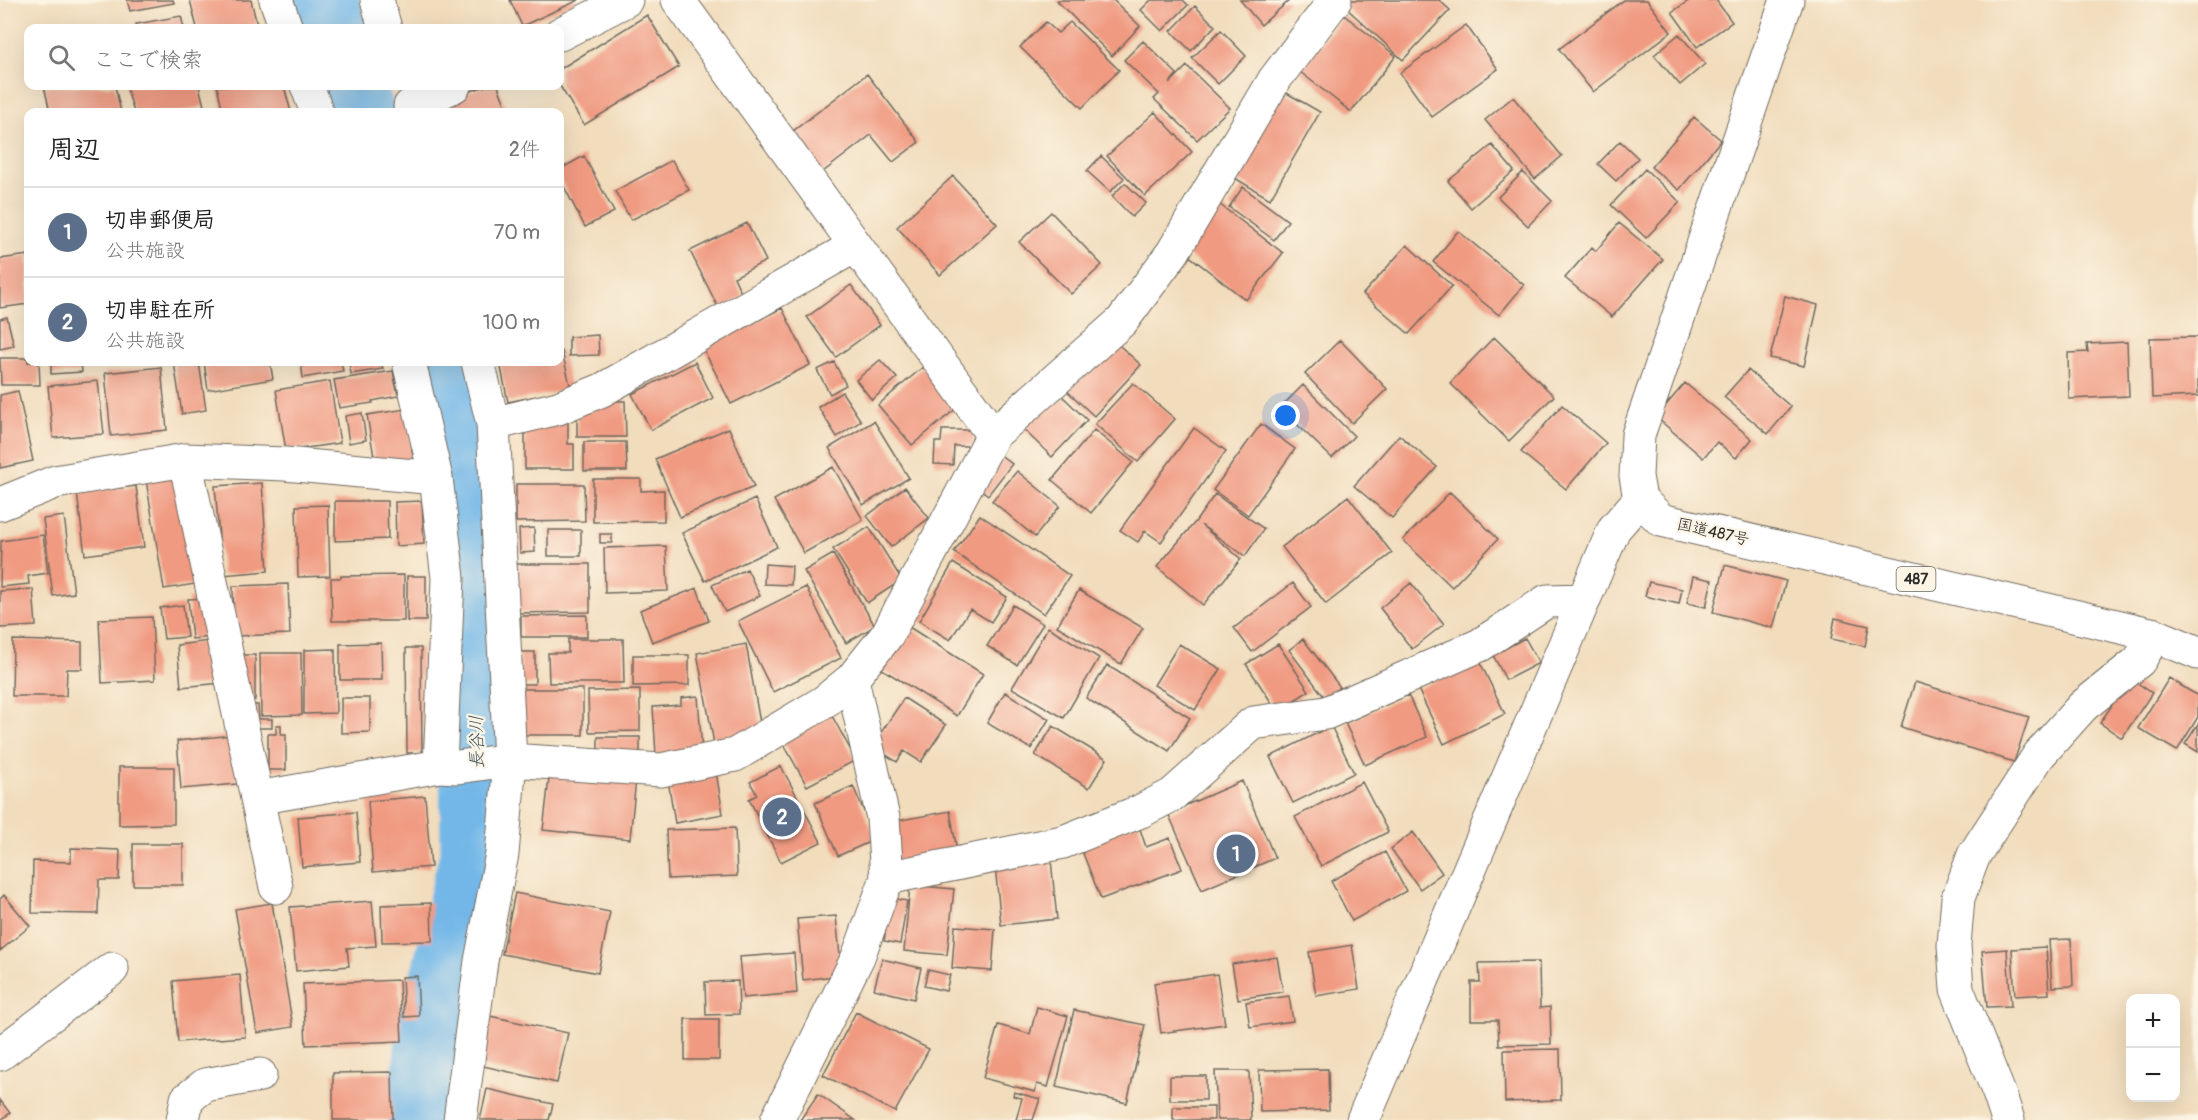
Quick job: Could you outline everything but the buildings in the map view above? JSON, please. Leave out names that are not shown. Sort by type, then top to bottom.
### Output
[{"type":"main road","points":[[276,0],[285,24]]},
{"type":"main road","points":[[376,0],[384,24]]},
{"type":"main road","points":[[564,32],[626,0]]},
{"type":"main road","points":[[678,0],[993,435]]},
{"type":"main road","points":[[258,798],[448,766],[502,761],[662,770],[735,755],[824,702],[852,679],[887,635],[993,435],[1122,321],[1173,252],[1275,79],[1335,0]]},
{"type":"main road","points":[[1363,1120],[1614,529],[1640,498],[1636,476],[1638,435],[1787,0]]},
{"type":"main road","points":[[309,90],[315,108]]},
{"type":"main road","points":[[408,101],[442,90]]},
{"type":"main road","points":[[493,424],[558,408],[602,390],[855,246]]},
{"type":"main road","points":[[410,366],[436,478],[448,578],[448,766]]},
{"type":"main road","points":[[460,1120],[481,961],[502,854],[502,761],[493,424],[479,366]]},
{"type":"main road","points":[[0,504],[55,482],[185,460],[285,464],[436,478]]},
{"type":"main road","points":[[185,460],[276,887]]},
{"type":"main road","name":"国道487号","points":[[1640,498],[1661,520],[2155,635],[2198,652]]},
{"type":"main road","points":[[887,878],[1063,842],[1141,811],[1172,795],[1253,723],[1326,713],[1480,645],[1547,601],[1584,600]]},
{"type":"main road","points":[[2008,1120],[1957,989],[1954,945],[1958,898],[1974,855],[2040,755],[2083,706],[2139,661],[2155,635]]},
{"type":"main road","points":[[777,1120],[858,957],[887,878],[883,818],[852,679]]},
{"type":"main road","points":[[0,1054],[112,969]]},
{"type":"main road","points":[[183,1120],[187,1099],[205,1084],[260,1075]]},
{"type":"waterway","name":"長谷川","points":[[320,0],[328,24]]},
{"type":"waterway","name":"長谷川","points":[[349,90],[356,108]]},
{"type":"waterway","name":"長谷川","points":[[425,1120],[433,1041],[478,852],[475,547],[460,416],[442,366]]},
{"type":"place","name":"切串駐在所","points":[[782,817]]},
{"type":"place","name":"切串郵便局","points":[[1236,854]]}]
